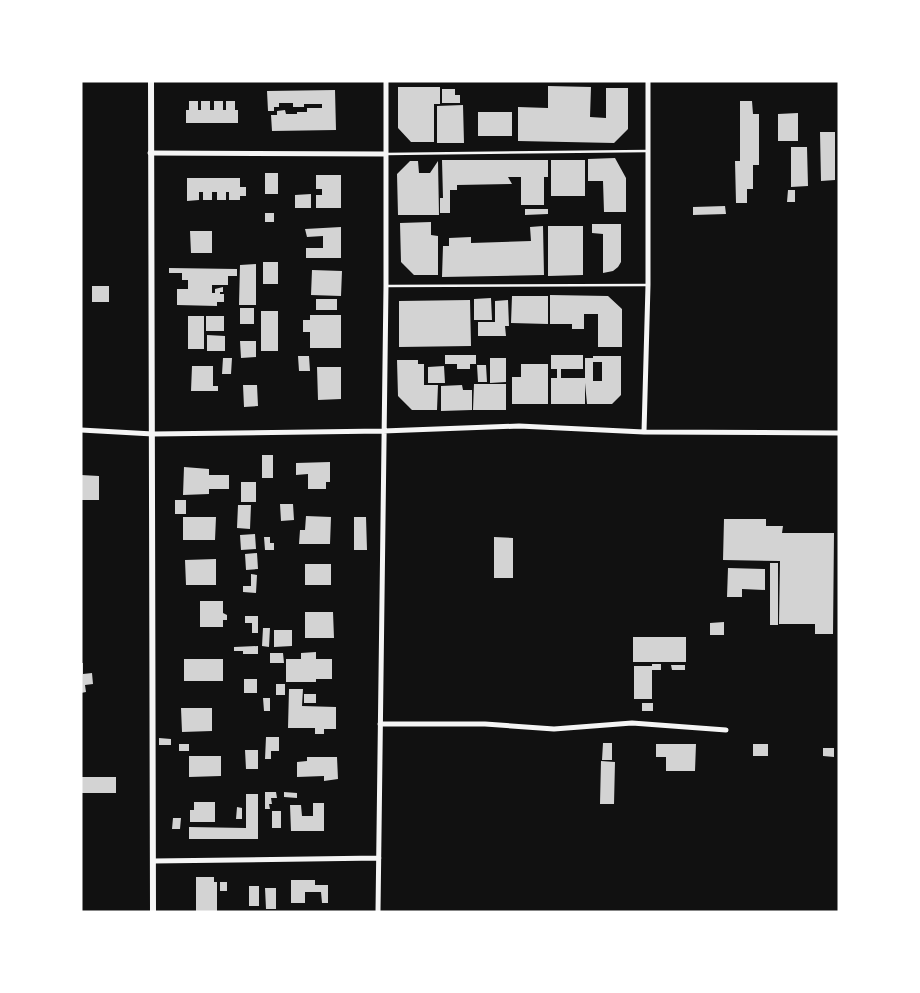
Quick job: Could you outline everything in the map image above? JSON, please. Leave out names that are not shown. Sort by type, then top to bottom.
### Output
[{"type":"street","points":[[151,81],[153,912]]},
{"type":"street","points":[[378,912],[386,286],[386,81]]},
{"type":"street","points":[[644,432],[648,285],[648,81]]},
{"type":"street","points":[[150,152],[385,154]]},
{"type":"street","points":[[81,430],[153,434],[383,431],[519,426],[644,432],[839,433]]},
{"type":"street","points":[[380,724],[485,724],[554,729],[632,723],[726,730]]},
{"type":"street","points":[[153,861],[379,858]]},
{"type":"lane","points":[[385,154],[648,151]]},
{"type":"lane","points":[[386,286],[648,285]]},
{"type":"building","points":[[548,86],[591,87],[590,117],[606,118],[606,88],[628,88],[628,129],[614,143],[518,141],[518,107],[548,108]]},
{"type":"building","points":[[398,87],[440,87],[440,104],[434,104],[434,142],[411,142],[398,128]]},
{"type":"building","points":[[442,89],[455,89],[455,95],[460,95],[460,103],[442,103]]},
{"type":"building","points":[[335,90],[336,130],[272,131],[271,115],[277,115],[277,111],[285,110],[286,114],[297,114],[297,112],[307,112],[307,108],[322,108],[322,104],[304,104],[304,107],[293,107],[293,103],[279,103],[279,107],[274,107],[274,111],[268,111],[267,91]]},
{"type":"building","points":[[189,101],[198,101],[198,110],[201,110],[201,101],[210,101],[210,110],[214,110],[214,101],[223,101],[223,110],[226,110],[226,101],[235,101],[235,110],[238,110],[238,123],[186,123],[186,110],[189,110]]},
{"type":"building","points":[[740,101],[752,101],[753,114],[759,114],[759,165],[753,165],[753,189],[747,189],[747,203],[736,203],[735,161],[740,161]]},
{"type":"building","points":[[463,105],[464,143],[437,143],[437,106]]},
{"type":"building","points":[[478,112],[512,112],[512,136],[478,136]]},
{"type":"building","points":[[798,113],[798,141],[778,141],[778,114]]},
{"type":"building","points":[[820,132],[835,132],[835,180],[821,181]]},
{"type":"building","points":[[791,147],[807,147],[808,186],[791,187]]},
{"type":"building","points":[[615,158],[626,178],[626,212],[604,212],[603,181],[588,181],[588,159]]},
{"type":"building","points":[[442,160],[548,160],[548,177],[544,177],[544,205],[521,205],[521,177],[508,177],[512,184],[457,185],[457,190],[450,190],[450,213],[440,213],[440,198],[443,198]]},
{"type":"building","points":[[551,160],[585,160],[585,196],[551,196]]},
{"type":"building","points":[[410,161],[418,161],[419,173],[430,173],[438,161],[439,215],[398,215],[397,174]]},
{"type":"building","points":[[265,173],[278,173],[278,194],[265,194]]},
{"type":"building","points":[[316,175],[341,175],[341,208],[316,208],[316,195],[322,195],[322,189],[316,189]]},
{"type":"building","points":[[187,178],[240,178],[240,187],[246,187],[246,196],[240,196],[240,200],[229,200],[229,192],[226,192],[226,200],[217,200],[217,192],[212,192],[212,200],[203,200],[203,192],[199,192],[199,200],[187,201]]},
{"type":"building","points":[[788,190],[795,190],[795,202],[787,202]]},
{"type":"building","points":[[311,194],[311,208],[295,208],[295,195]]},
{"type":"building","points":[[725,206],[726,214],[693,215],[693,207]]},
{"type":"building","points":[[525,209],[548,209],[548,214],[525,215]]},
{"type":"building","points":[[265,213],[274,213],[274,222],[265,222]]},
{"type":"building","points":[[431,222],[431,235],[438,236],[438,275],[414,275],[401,262],[400,223]]},
{"type":"building","points":[[592,224],[621,224],[621,262],[613,271],[603,273],[603,234],[592,233]]},
{"type":"building","points":[[543,226],[544,275],[442,277],[443,246],[449,246],[449,238],[471,237],[471,243],[531,241],[530,227]]},
{"type":"building","points":[[548,226],[583,226],[583,275],[548,276]]},
{"type":"building","points":[[341,227],[341,258],[306,258],[306,248],[323,248],[323,236],[307,237],[305,229]]},
{"type":"building","points":[[190,231],[212,231],[212,253],[191,253]]},
{"type":"building","points":[[263,262],[278,262],[278,284],[263,284]]},
{"type":"building","points":[[256,264],[256,305],[239,305],[240,265]]},
{"type":"building","points":[[169,268],[237,269],[237,276],[228,276],[228,285],[212,285],[212,293],[215,293],[215,289],[223,287],[223,292],[220,292],[220,294],[224,294],[224,302],[217,302],[217,306],[177,305],[177,289],[188,289],[188,280],[182,280],[182,273],[169,273]]},
{"type":"building","points":[[312,270],[342,271],[341,296],[311,295]]},
{"type":"building","points":[[92,286],[109,286],[109,302],[92,302]]},
{"type":"building","points":[[550,295],[608,296],[622,309],[622,347],[598,347],[598,314],[584,314],[584,329],[572,329],[572,324],[550,324]]},
{"type":"building","points":[[512,296],[548,296],[548,324],[511,323]]},
{"type":"building","points":[[491,298],[492,320],[474,320],[474,299]]},
{"type":"building","points":[[316,299],[337,299],[337,310],[316,310]]},
{"type":"building","points":[[470,300],[471,346],[399,347],[399,301]]},
{"type":"building","points":[[508,300],[509,326],[505,326],[506,336],[478,336],[478,322],[495,322],[495,301]]},
{"type":"building","points":[[240,308],[254,308],[254,324],[240,324]]},
{"type":"building","points":[[261,311],[278,311],[278,351],[261,351]]},
{"type":"building","points":[[310,315],[341,315],[341,348],[310,348],[310,332],[303,332],[303,320],[310,320]]},
{"type":"building","points":[[188,316],[204,316],[204,349],[188,349]]},
{"type":"building","points":[[206,316],[224,316],[224,331],[206,331]]},
{"type":"building","points":[[207,335],[225,336],[225,351],[207,351]]},
{"type":"building","points":[[240,341],[256,341],[256,357],[241,358]]},
{"type":"building","points":[[445,355],[476,355],[476,364],[470,364],[470,369],[457,369],[457,364],[445,364]]},
{"type":"building","points":[[551,355],[583,355],[583,369],[561,369],[561,378],[585,378],[585,358],[593,358],[593,356],[621,356],[621,395],[612,404],[587,404],[585,383],[585,404],[551,404],[551,378],[557,378],[557,369],[551,369]],"holes":[[[593,362],[602,362],[602,381],[593,381]]]},
{"type":"building","points":[[298,356],[309,356],[310,371],[299,371]]},
{"type":"building","points":[[223,358],[232,358],[231,374],[222,374]]},
{"type":"building","points":[[490,358],[506,358],[506,382],[490,383]]},
{"type":"building","points":[[397,360],[418,360],[418,364],[424,364],[424,385],[438,385],[437,410],[412,410],[398,396]]},
{"type":"building","points":[[521,364],[548,364],[548,404],[512,404],[512,377],[521,377]]},
{"type":"building","points":[[477,365],[486,365],[487,382],[478,382]]},
{"type":"building","points":[[192,366],[213,366],[213,386],[218,386],[218,391],[191,391]]},
{"type":"building","points":[[444,366],[445,383],[428,383],[428,367]]},
{"type":"building","points":[[317,367],[341,367],[341,399],[318,400]]},
{"type":"building","points":[[474,384],[506,384],[506,410],[473,410]]},
{"type":"building","points":[[243,385],[257,385],[258,406],[244,407]]},
{"type":"building","points":[[462,385],[463,390],[472,390],[472,410],[441,411],[441,386]]},
{"type":"building","points":[[262,455],[273,455],[273,478],[262,478]]},
{"type":"building","points":[[330,462],[330,482],[326,482],[326,489],[308,489],[308,474],[296,475],[296,463]]},
{"type":"building","points":[[184,467],[209,469],[209,475],[229,475],[229,489],[209,489],[209,494],[183,495]]},
{"type":"building","points":[[81,475],[99,476],[99,500],[81,500]]},
{"type":"building","points":[[241,482],[256,482],[256,502],[241,502]]},
{"type":"building","points":[[175,500],[186,500],[186,514],[175,514]]},
{"type":"building","points":[[280,504],[293,504],[294,520],[281,521]]},
{"type":"building","points":[[238,505],[251,505],[250,529],[237,528]]},
{"type":"building","points":[[306,516],[331,517],[330,544],[299,544],[300,530],[305,530]]},
{"type":"building","points":[[183,517],[216,517],[215,540],[183,540]]},
{"type":"building","points":[[354,517],[366,517],[367,550],[354,550]]},
{"type":"building","points":[[724,519],[766,519],[766,526],[783,526],[782,533],[834,533],[833,634],[815,634],[815,624],[779,624],[780,561],[723,560]]},
{"type":"building","points":[[255,534],[256,549],[241,550],[240,535]]},
{"type":"building","points":[[264,537],[270,537],[270,543],[274,543],[274,550],[265,550]]},
{"type":"building","points":[[494,537],[513,538],[513,578],[494,578]]},
{"type":"building","points":[[257,553],[258,569],[246,570],[245,554]]},
{"type":"building","points":[[216,559],[216,585],[186,585],[185,560]]},
{"type":"building","points":[[770,563],[778,563],[778,625],[770,625]]},
{"type":"building","points":[[305,564],[331,564],[331,585],[305,585]]},
{"type":"building","points":[[728,568],[765,569],[765,590],[742,589],[742,597],[727,597]]},
{"type":"building","points":[[251,574],[257,575],[256,593],[243,592],[243,586],[251,586]]},
{"type":"building","points":[[200,601],[223,601],[223,613],[227,615],[227,620],[223,620],[223,627],[200,627]]},
{"type":"building","points":[[305,612],[333,612],[334,638],[305,638]]},
{"type":"building","points":[[245,616],[258,616],[258,633],[252,633],[252,623],[245,623]]},
{"type":"building","points":[[724,622],[724,635],[710,635],[710,623]]},
{"type":"building","points":[[263,628],[270,628],[269,647],[262,646]]},
{"type":"building","points":[[274,630],[292,630],[292,646],[274,647]]},
{"type":"building","points":[[633,637],[686,637],[686,662],[633,662]]},
{"type":"building","points":[[258,646],[258,654],[243,654],[243,651],[234,651],[234,647]]},
{"type":"building","points":[[316,652],[316,659],[332,659],[332,679],[316,679],[316,682],[286,682],[286,659],[301,659],[301,653]]},
{"type":"building","points":[[270,653],[283,653],[284,663],[270,663]]},
{"type":"building","points":[[184,659],[223,659],[223,681],[184,681]]},
{"type":"building","points":[[81,663],[83,663],[83,674],[92,673],[93,684],[85,685],[86,692],[81,693]]},
{"type":"building","points":[[652,664],[661,664],[661,670],[652,670],[652,699],[634,699],[634,666],[652,666]]},
{"type":"building","points":[[671,665],[685,665],[685,670],[672,670]]},
{"type":"building","points":[[244,679],[257,679],[257,693],[244,693]]},
{"type":"building","points":[[276,684],[285,684],[285,695],[276,695]]},
{"type":"building","points":[[289,689],[303,689],[302,706],[336,707],[336,729],[324,729],[324,734],[315,734],[315,728],[288,728]]},
{"type":"building","points":[[304,694],[316,694],[316,703],[304,703]]},
{"type":"building","points":[[263,698],[270,698],[270,711],[264,711]]},
{"type":"building","points":[[642,703],[653,703],[653,711],[642,711]]},
{"type":"building","points":[[181,708],[212,708],[212,731],[182,732]]},
{"type":"building","points":[[266,737],[279,737],[279,751],[271,751],[271,759],[265,759]]},
{"type":"building","points":[[159,738],[171,739],[171,745],[159,745]]},
{"type":"building","points":[[603,743],[612,743],[612,760],[602,760]]},
{"type":"building","points":[[179,744],[189,744],[189,751],[179,751]]},
{"type":"building","points":[[656,744],[696,744],[695,771],[666,771],[666,757],[656,757]]},
{"type":"building","points":[[753,744],[768,744],[768,756],[753,756]]},
{"type":"building","points":[[823,748],[834,748],[834,757],[823,756]]},
{"type":"building","points":[[245,750],[258,750],[258,769],[246,769]]},
{"type":"building","points":[[189,756],[221,756],[221,776],[189,777]]},
{"type":"building","points":[[307,757],[337,757],[338,779],[324,781],[324,776],[297,777],[297,762],[307,761]]},
{"type":"building","points":[[601,761],[615,762],[614,804],[600,804]]},
{"type":"building","points":[[81,777],[116,777],[116,793],[81,793]]},
{"type":"building","points":[[265,792],[276,792],[277,798],[271,798],[272,804],[269,804],[270,809],[265,809]]},
{"type":"building","points":[[284,792],[297,793],[297,798],[284,797]]},
{"type":"building","points":[[246,794],[258,794],[258,839],[189,839],[189,827],[246,828]]},
{"type":"building","points":[[194,802],[215,802],[215,822],[190,822],[190,810],[194,810]]},
{"type":"building","points":[[313,803],[324,803],[324,831],[291,831],[290,805],[301,805],[302,816],[313,816]]},
{"type":"building","points":[[237,807],[242,808],[242,819],[236,819]]},
{"type":"building","points":[[272,811],[281,811],[281,828],[272,828]]},
{"type":"building","points":[[173,818],[181,818],[180,829],[172,829]]},
{"type":"building","points":[[196,877],[214,877],[214,882],[217,882],[217,912],[196,912]]},
{"type":"building","points":[[291,880],[315,880],[315,885],[328,885],[328,903],[322,903],[321,892],[305,892],[305,903],[291,903]]},
{"type":"building","points":[[220,882],[227,882],[227,891],[220,891]]},
{"type":"building","points":[[249,886],[259,886],[259,906],[249,906]]},
{"type":"building","points":[[265,888],[276,888],[276,909],[266,909]]}]
